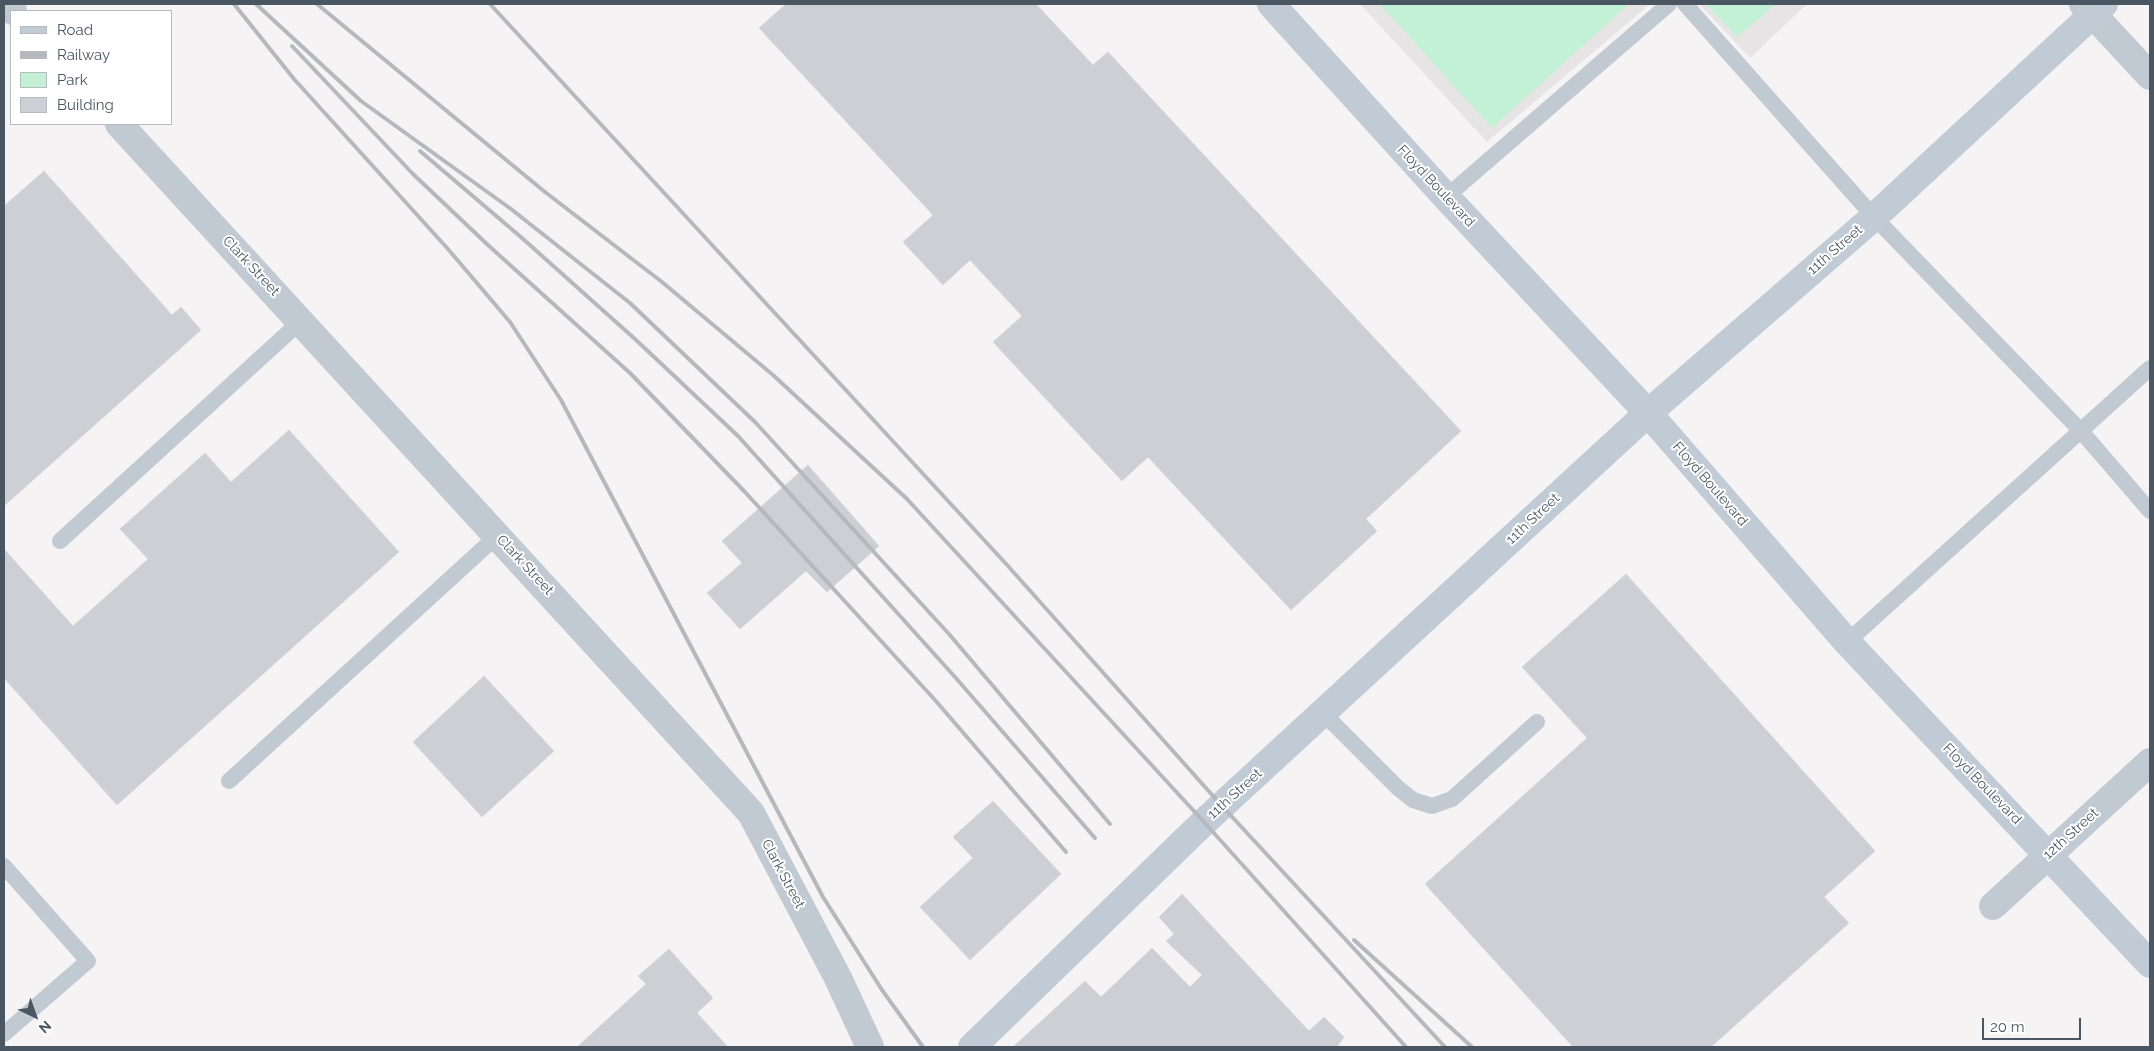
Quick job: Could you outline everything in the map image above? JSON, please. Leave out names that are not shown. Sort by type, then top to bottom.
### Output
[{"type":"main road","name":"Floyd Boulevard","points":[[1271,4],[1446,197],[1648,412],[1847,642],[2049,854],[2150,964]]},
{"type":"main road","name":"11th Street","points":[[972,1047],[1204,822],[1648,412],[1874,217],[2093,7]]},
{"type":"street","points":[[2093,7],[2150,76]]},
{"type":"street","name":"Clark Street","points":[[120,125],[498,535],[750,813],[838,978],[870,1047]]},
{"type":"street","name":"12th Street","points":[[1992,906],[2150,762]]},
{"type":"lane","points":[[1446,197],[1669,4]]},
{"type":"lane","points":[[1685,4],[1874,217],[2080,431],[2150,511]]},
{"type":"lane","points":[[60,541],[301,321]]},
{"type":"lane","points":[[1847,642],[2150,368]]},
{"type":"lane","points":[[229,781],[498,535]]},
{"type":"lane","points":[[1323,713],[1398,788],[1413,800],[1432,806],[1452,799],[1537,722]]},
{"type":"lane","points":[[4,866],[88,961],[4,1034]]},
{"type":"shaded area","points":[[1360,4],[1650,4],[1487,142]]},
{"type":"shaded area","points":[[1699,4],[1807,4],[1750,58]]},
{"type":"green space","points":[[1380,4],[1629,4],[1492,128]]},
{"type":"green space","points":[[1706,4],[1776,4],[1737,37]]},
{"type":"building","points":[[786,4],[1036,4],[1093,65],[1108,52],[1461,431],[1366,519],[1377,531],[1291,610],[1148,457],[1122,481],[993,342],[1022,316],[970,260],[943,285],[903,242],[933,215],[759,28]]},
{"type":"building","points":[[44,171],[172,315],[181,307],[201,330],[4,506],[4,206]]},
{"type":"building","points":[[289,430],[399,552],[117,805],[4,678],[4,549],[73,626],[148,559],[120,529],[205,453],[231,482]]},
{"type":"building","points":[[808,465],[879,546],[827,592],[806,571],[740,629],[707,593],[742,563],[722,541]]},
{"type":"building","points":[[1626,574],[1875,851],[1824,897],[1849,923],[1711,1047],[1573,1047],[1425,884],[1587,738],[1522,667]]},
{"type":"building","points":[[484,676],[554,751],[482,817],[413,742]]},
{"type":"building","points":[[993,801],[1061,874],[970,960],[920,907],[973,858],[953,837]]},
{"type":"building","points":[[1182,894],[1309,1031],[1324,1017],[1344,1037],[1337,1047],[1013,1047],[1085,981],[1101,997],[1152,948],[1190,987],[1202,975],[1166,941],[1174,934],[1159,917]]},
{"type":"building","points":[[669,949],[713,998],[697,1013],[728,1047],[577,1047],[646,984],[638,976]]},
{"type":"railway","points":[[234,4],[294,79],[448,249],[510,322],[561,400],[823,897],[882,990],[923,1047]]},
{"type":"railway","points":[[256,4],[361,101],[511,209],[630,303],[755,422],[949,634],[1110,824]]},
{"type":"railway","points":[[317,4],[545,192],[662,282],[773,375],[907,499],[1204,822],[1406,1047]]},
{"type":"railway","points":[[490,4],[1008,566],[1222,806],[1445,1047]]},
{"type":"railway","points":[[292,46],[413,174],[489,246],[630,373],[745,492],[935,700],[1066,852]]},
{"type":"railway","points":[[420,151],[522,238],[635,339],[738,436],[955,677],[1095,838]]},
{"type":"railway","points":[[1354,940],[1472,1047]]}]
